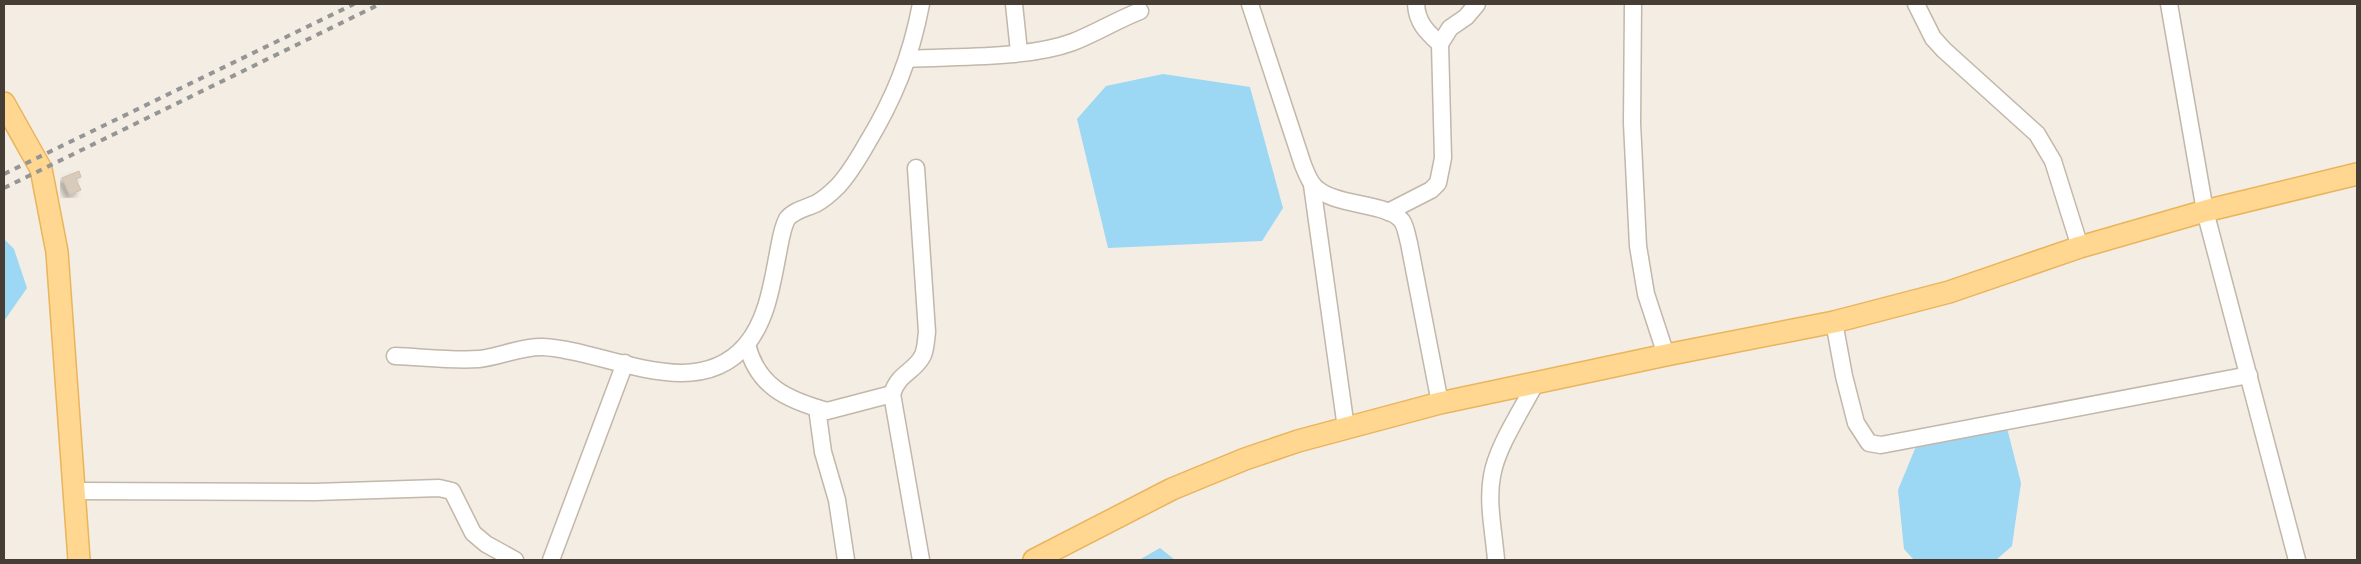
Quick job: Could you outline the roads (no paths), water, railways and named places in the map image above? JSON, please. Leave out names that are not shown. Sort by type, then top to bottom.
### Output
[{"type":"main road","points":[[4,103],[42,170],[54,231],[80,560]]},
{"type":"main road","points":[[1034,560],[1172,489],[1207,474],[1298,441],[1440,403],[1666,355],[1834,322],[1949,292],[2080,247],[2205,211],[2357,174]]},
{"type":"street","points":[[395,356],[479,359],[540,347],[583,352],[661,372],[682,374],[708,369],[732,360],[747,344],[769,299],[781,238],[787,219],[797,211],[817,202],[838,186],[852,168],[894,95],[902,79],[922,4]]},
{"type":"street","points":[[1014,4],[1020,52]]},
{"type":"street","points":[[1250,4],[1303,165],[1312,185],[1346,428]]},
{"type":"street","points":[[1416,4],[1417,15],[1423,28],[1440,44]]},
{"type":"street","points":[[1388,212],[1431,190],[1438,183],[1441,174],[1443,124],[1440,44],[1450,28],[1466,17],[1477,4]]},
{"type":"street","points":[[1633,4],[1632,124],[1638,246],[1646,294],[1666,355]]},
{"type":"street","points":[[1916,4],[1933,38],[1944,50],[2037,134],[2053,161],[2080,247]]},
{"type":"street","points":[[2169,4],[2205,211],[2297,560]]},
{"type":"street","points":[[908,59],[1020,52],[1072,42],[1140,11]]},
{"type":"street","points":[[916,168],[927,332],[926,346],[923,356],[895,383],[892,394],[921,560]]},
{"type":"street","points":[[1312,185],[1333,198],[1388,212],[1402,221],[1409,243],[1440,403]]},
{"type":"street","points":[[1834,322],[1844,376],[1856,424],[1869,443],[1881,445],[2248,375]]},
{"type":"street","points":[[747,344],[751,361],[762,378],[786,397],[817,408],[827,411],[892,394]]},
{"type":"street","points":[[551,560],[624,363]]},
{"type":"street","points":[[1496,560],[1491,505],[1491,477],[1496,459],[1536,382]]},
{"type":"street","points":[[817,408],[823,452],[837,500],[846,560]]},
{"type":"street","points":[[76,491],[315,492],[439,488],[452,491],[473,534],[486,544],[515,560]]},
{"type":"water","points":[[1163,74],[1250,87],[1283,208],[1262,241],[1108,248],[1077,119],[1106,86]]},
{"type":"water","points":[[4,239],[14,249],[27,288],[4,321]]},
{"type":"water","points":[[2007,428],[2021,483],[2012,546],[1996,560],[1914,560],[1904,549],[1898,490],[1917,444]]},
{"type":"water","points":[[1160,548],[1175,560],[1139,560]]},
{"type":"railway","points":[[4,174],[354,4]]},
{"type":"railway","points":[[4,188],[380,4]]}]
